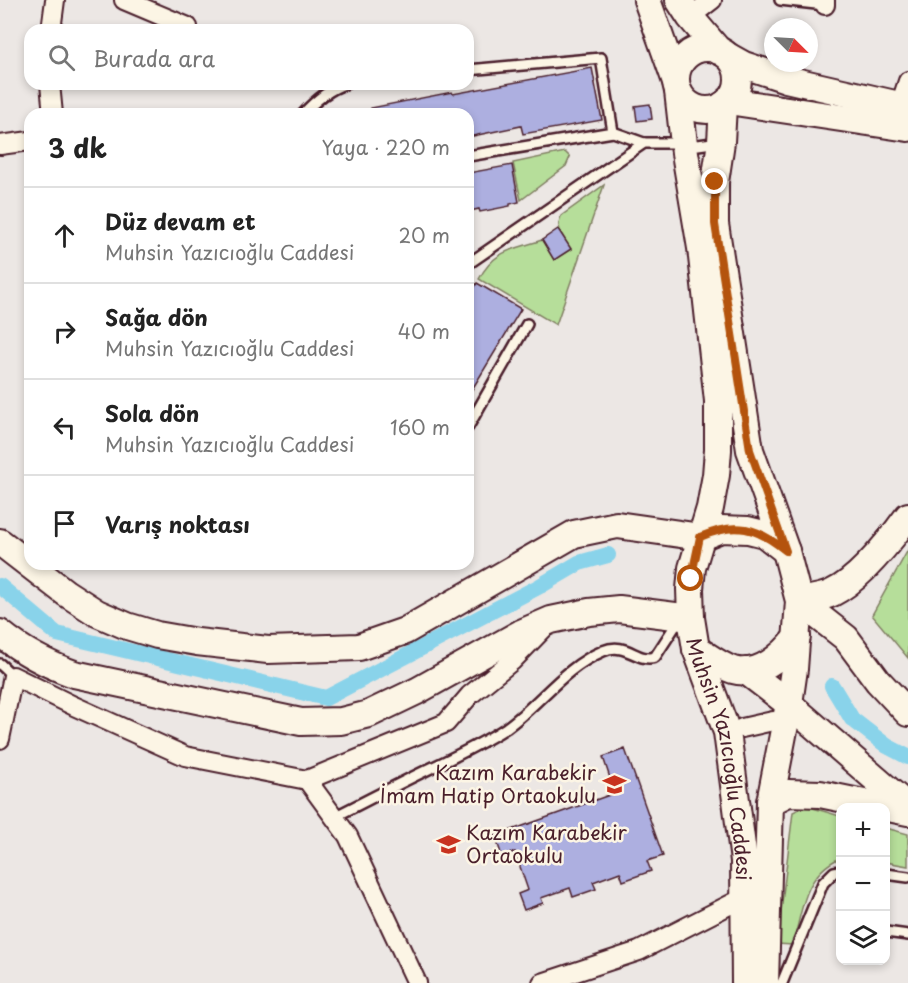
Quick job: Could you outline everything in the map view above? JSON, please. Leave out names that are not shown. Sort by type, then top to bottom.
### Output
[{"type":"street","points":[[52,24],[55,0]]},
{"type":"street","points":[[124,0],[181,24]]},
{"type":"street","name":"Muhsin Yazıcıoğlu Caddesi","points":[[647,0],[677,86],[685,153],[701,248],[718,401],[716,475],[710,508],[700,537],[691,579],[686,618],[727,732],[744,861],[745,983]]},
{"type":"street","points":[[712,0],[685,9],[722,53],[732,62],[737,81],[735,90],[725,103],[715,109],[697,108],[682,98],[677,86],[679,65],[689,54],[704,48],[722,53],[744,64],[786,79],[903,116]]},
{"type":"street","points":[[903,116],[908,81]]},
{"type":"street","points":[[51,90],[52,108]]},
{"type":"street","points":[[725,103],[903,116]]},
{"type":"street","name":"Muhsin Yazıcıoğlu Caddesi","points":[[725,103],[715,182],[715,224],[750,450],[786,551],[799,601],[797,637],[781,713],[770,802],[765,983]]},
{"type":"street","points":[[0,145],[24,142]]},
{"type":"street","points":[[799,601],[831,594],[860,573],[894,536],[908,516]]},
{"type":"street","points":[[36,570],[97,613],[127,626],[157,635],[225,646],[300,650],[359,647],[405,631],[574,534],[617,525],[700,537],[721,529],[748,530],[764,534],[786,551]]},
{"type":"street","points":[[0,542],[24,561]]},
{"type":"street","points":[[799,601],[846,638],[878,681],[908,713]]},
{"type":"street","points":[[0,633],[43,663],[74,674],[301,722],[341,721],[369,714],[417,691],[521,633],[551,620],[589,612],[619,609],[686,618]]},
{"type":"street","points":[[0,739],[6,670],[74,706],[185,756],[307,780],[446,723],[470,695],[512,661],[551,620]]},
{"type":"street","points":[[696,649],[718,663],[734,670],[746,671],[775,661],[787,651],[797,637]]},
{"type":"street","points":[[746,671],[781,713],[908,807]]},
{"type":"street","points":[[742,728],[781,713]]},
{"type":"street","points":[[307,780],[348,836],[417,983]]},
{"type":"street","points":[[770,802],[788,793],[820,794],[908,812]]},
{"type":"street","points":[[542,983],[639,951],[743,898]]},
{"type":"lane","points":[[780,0],[825,2]]},
{"type":"lane","points":[[474,69],[601,58],[613,132]]},
{"type":"lane","points":[[310,108],[334,90]]},
{"type":"lane","points":[[474,155],[613,132],[644,143],[708,145],[721,142]]},
{"type":"lane","points":[[474,260],[644,143]]},
{"type":"lane","points":[[474,417],[527,324]]},
{"type":"lane","points":[[334,817],[491,738],[519,718],[558,681],[600,652],[614,648],[631,651],[643,658],[654,657],[686,618]]},
{"type":"lane","points":[[782,983],[823,883],[836,872]]},
{"type":"lane","points":[[890,875],[908,877]]},
{"type":"lane","points":[[890,933],[908,935]]},
{"type":"green space","points":[[565,152],[570,157],[566,166],[521,200],[513,163]]},
{"type":"green space","points":[[604,185],[556,325],[479,279],[498,256],[514,249],[542,240],[554,260],[571,249],[560,229],[561,216]]},
{"type":"green space","points":[[908,550],[908,658],[872,615]]},
{"type":"green space","points":[[806,806],[836,815],[836,860],[819,873],[806,894],[793,945],[777,944],[793,812]]},
{"type":"green space","points":[[890,829],[908,834],[908,866],[890,863]]},
{"type":"building","points":[[592,68],[602,120],[523,134],[521,126],[474,136],[474,108],[371,108],[452,92],[453,94]]},
{"type":"building","points":[[650,104],[652,119],[637,121],[635,106]]},
{"type":"building","points":[[512,165],[519,202],[480,212],[479,209],[474,210],[474,172]]},
{"type":"building","points":[[558,229],[571,249],[554,260],[542,240]]},
{"type":"building","points":[[477,283],[521,309],[474,386],[474,288]]},
{"type":"building","points":[[625,749],[663,856],[647,861],[651,871],[623,881],[620,872],[593,882],[596,889],[573,897],[570,888],[541,898],[543,903],[524,910],[518,894],[528,890],[515,852],[502,856],[495,836],[615,793],[603,757]]},
{"type":"waterway","points":[[0,586],[57,634],[326,698],[540,586],[579,563],[608,555]]},
{"type":"waterway","points":[[832,686],[852,719],[887,746],[908,757]]},
{"type":"place","name":"Kazım Karabekir İmam Hatip Ortaokulu","points":[[614,784]]},
{"type":"place","name":"Kazım Karabekir Ortaokulu","points":[[448,844]]},
{"type":"route","points":[[691,579],[700,537],[721,529],[757,531],[786,551],[750,450],[715,224],[715,182]]}]
